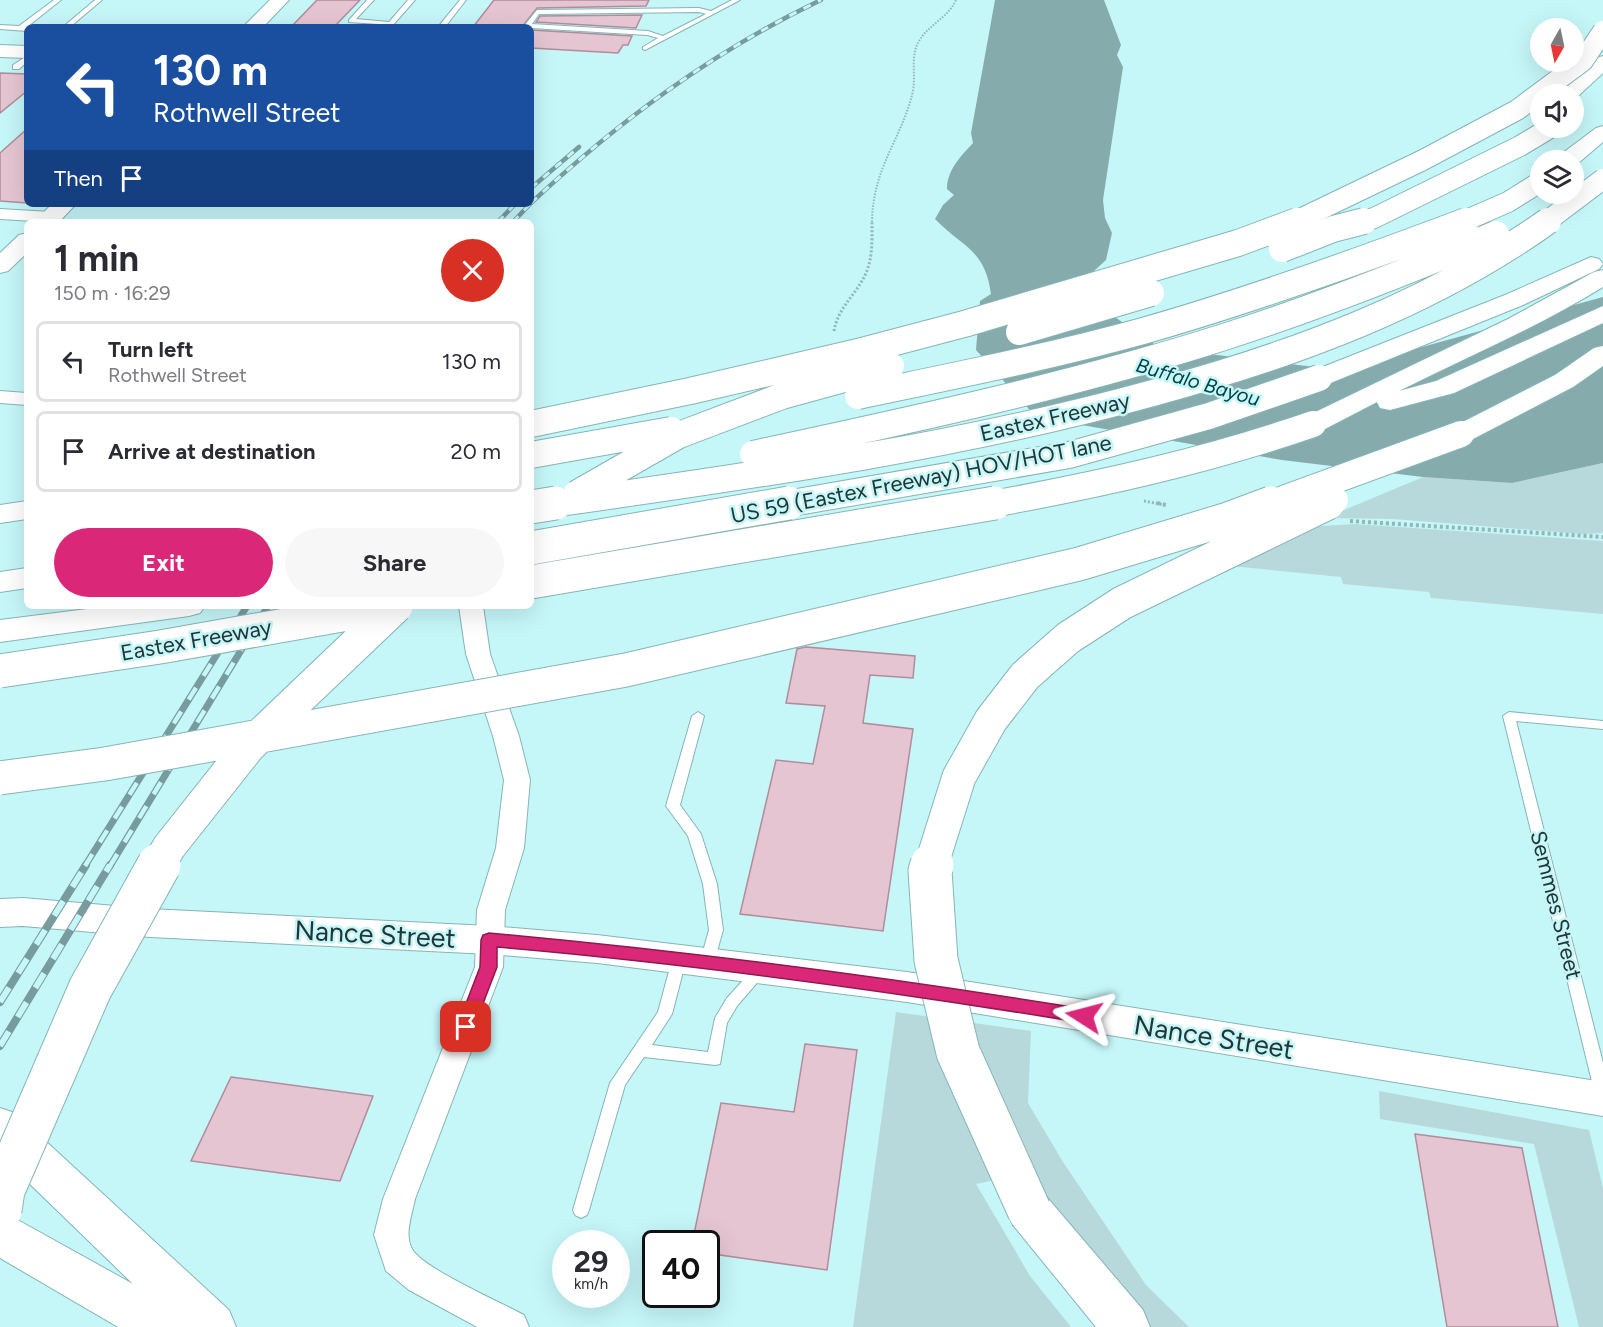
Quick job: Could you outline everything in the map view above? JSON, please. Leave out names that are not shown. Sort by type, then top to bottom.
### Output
[{"type":"main road","points":[[255,24],[280,0]]},
{"type":"main road","points":[[534,423],[690,391],[876,347],[964,324],[1238,243],[1292,223],[1423,160],[1517,110],[1583,61],[1603,32]]},
{"type":"main road","points":[[0,51],[22,59]]},
{"type":"main road","points":[[1580,84],[1603,62]]},
{"type":"main road","points":[[1584,104],[1603,88]]},
{"type":"main road","points":[[1333,229],[1486,149],[1530,122]]},
{"type":"main road","points":[[1580,150],[1603,132]]},
{"type":"main road","points":[[534,518],[679,435],[772,400],[1098,310],[1197,278],[1333,229],[1374,218],[1533,138]]},
{"type":"main road","name":"Eastex Freeway","points":[[534,507],[815,465],[942,442],[1106,408],[1254,364],[1365,322],[1441,288],[1532,234],[1603,179]]},
{"type":"main road","points":[[534,499],[909,421],[1120,369],[1254,329],[1364,290],[1446,257],[1603,186]]},
{"type":"main road","points":[[534,454],[807,406],[1058,353],[1190,317],[1308,279],[1449,227],[1525,195],[1530,191]]},
{"type":"main road","points":[[0,266],[24,243]]},
{"type":"main road","name":"US 59 (Eastex Freeway) HOV/HOT lane","points":[[534,548],[1069,455],[1209,416],[1319,378],[1514,300],[1603,258]]},
{"type":"main road","points":[[1313,424],[1560,304],[1603,277]]},
{"type":"main road","points":[[534,582],[891,523],[1124,479],[1261,443],[1313,424],[1445,387],[1603,314]]},
{"type":"main road","points":[[1125,1327],[1029,1210],[958,1052],[936,960],[930,871],[959,777],[991,720],[1024,676],[1068,638],[1122,603],[1200,563],[1305,515],[1564,381],[1603,354]]},
{"type":"main road","points":[[0,778],[105,764],[626,670],[1079,564],[1228,519],[1461,434]]},
{"type":"main road","points":[[0,514],[24,510]]},
{"type":"main road","points":[[0,528],[24,525]]},
{"type":"main road","points":[[0,582],[24,578]]},
{"type":"main road","points":[[0,632],[167,609]]},
{"type":"main road","name":"Eastex Freeway","points":[[0,671],[160,647],[377,609]]},
{"type":"main road","points":[[0,1210],[3,1190],[90,989],[169,848],[249,746],[391,609]]},
{"type":"main road","points":[[0,1127],[212,1327]]},
{"type":"main road","points":[[0,1234],[164,1327]]},
{"type":"street","points":[[0,213],[54,214]]},
{"type":"street","points":[[0,397],[24,399]]},
{"type":"street","points":[[471,609],[478,654],[506,736],[517,780],[510,848],[490,910],[489,967],[399,1199],[391,1235],[398,1260],[421,1279],[512,1327]]},
{"type":"street","name":"Nance Street","points":[[8,906],[150,923],[489,940],[597,949],[907,987],[1603,1099]]},
{"type":"lane","points":[[30,24],[58,0]]},
{"type":"lane","points":[[70,24],[99,0]]},
{"type":"lane","points":[[371,0],[351,21],[391,24],[412,0]]},
{"type":"lane","points":[[443,24],[463,0]]},
{"type":"lane","points":[[645,48],[737,0]]},
{"type":"lane","points":[[528,24],[537,12],[699,10],[711,13]]},
{"type":"lane","points":[[534,26],[648,33],[664,38]]},
{"type":"lane","points":[[0,27],[24,29]]},
{"type":"lane","points":[[581,1210],[618,1083],[665,1014],[693,962],[716,930],[710,884],[694,834],[673,806],[698,716]]},
{"type":"lane","name":"Semmes Street","points":[[1603,725],[1509,716],[1603,1094]]},
{"type":"lane","points":[[640,1050],[715,1059],[720,1022],[732,1002],[761,970]]},
{"type":"shaded area","points":[[1603,463],[1603,533],[1583,534],[1393,519],[1325,518],[1423,477],[1512,483]]},
{"type":"shaded area","points":[[1354,524],[1603,541],[1603,614],[1431,598],[1429,592],[1343,584],[1341,577],[1221,565],[1307,527]]},
{"type":"shaded area","points":[[896,1012],[1031,1031],[1028,1103],[1063,1162],[1146,1285],[1189,1327],[1140,1327],[1029,1173],[976,1184],[1030,1276],[1071,1327],[853,1327]]},
{"type":"shaded area","points":[[1379,1091],[1589,1130],[1603,1188],[1603,1327],[1579,1327],[1534,1144],[1380,1119]]},
{"type":"water","name":"Buffalo Bayou","points":[[995,0],[1104,0],[1121,45],[1117,55],[1123,67],[1103,200],[1105,218],[1112,233],[1106,260],[1074,289],[1160,348],[1339,370],[1603,297],[1603,463],[1512,483],[1423,477],[1282,460],[1036,417],[976,350],[980,301],[991,294],[988,279],[984,267],[971,250],[935,219],[943,205],[954,195],[947,189],[952,170],[973,143],[971,133]]},
{"type":"building","points":[[317,0],[360,0],[337,24],[294,24]]},
{"type":"building","points":[[494,0],[649,0],[646,6],[537,8],[524,24],[475,24]]},
{"type":"building","points":[[642,15],[636,28],[536,22],[540,16]]},
{"type":"building","points":[[534,30],[632,36],[628,45],[623,45],[618,53],[534,48]]},
{"type":"building","points":[[0,73],[24,74],[24,93],[0,113]]},
{"type":"building","points":[[24,132],[24,203],[0,201],[0,153]]},
{"type":"building","points":[[806,647],[915,656],[913,678],[870,675],[863,723],[913,729],[883,931],[740,914],[776,760],[813,764],[825,706],[786,703],[797,649]]},
{"type":"building","points":[[805,1044],[857,1050],[827,1270],[720,1255],[720,1230],[695,1230],[721,1103],[794,1112]]},
{"type":"building","points":[[231,1077],[373,1096],[340,1181],[191,1161]]},
{"type":"building","points":[[1415,1134],[1522,1148],[1558,1327],[1447,1327]]},
{"type":"railway","points":[[534,200],[598,144],[668,90],[742,42],[821,0]]},
{"type":"railway","points":[[534,185],[579,147]]},
{"type":"railway","points":[[501,219],[512,207]]},
{"type":"railway","points":[[516,219],[527,207]]},
{"type":"railway","points":[[85,866],[245,609]]},
{"type":"railway","points":[[110,866],[266,609]]},
{"type":"railway","points":[[0,1002],[86,865]]},
{"type":"railway","points":[[0,1046],[110,865]]},
{"type":"route","points":[[466,1027],[489,967],[489,940],[597,949],[907,987],[1084,1016]]}]
